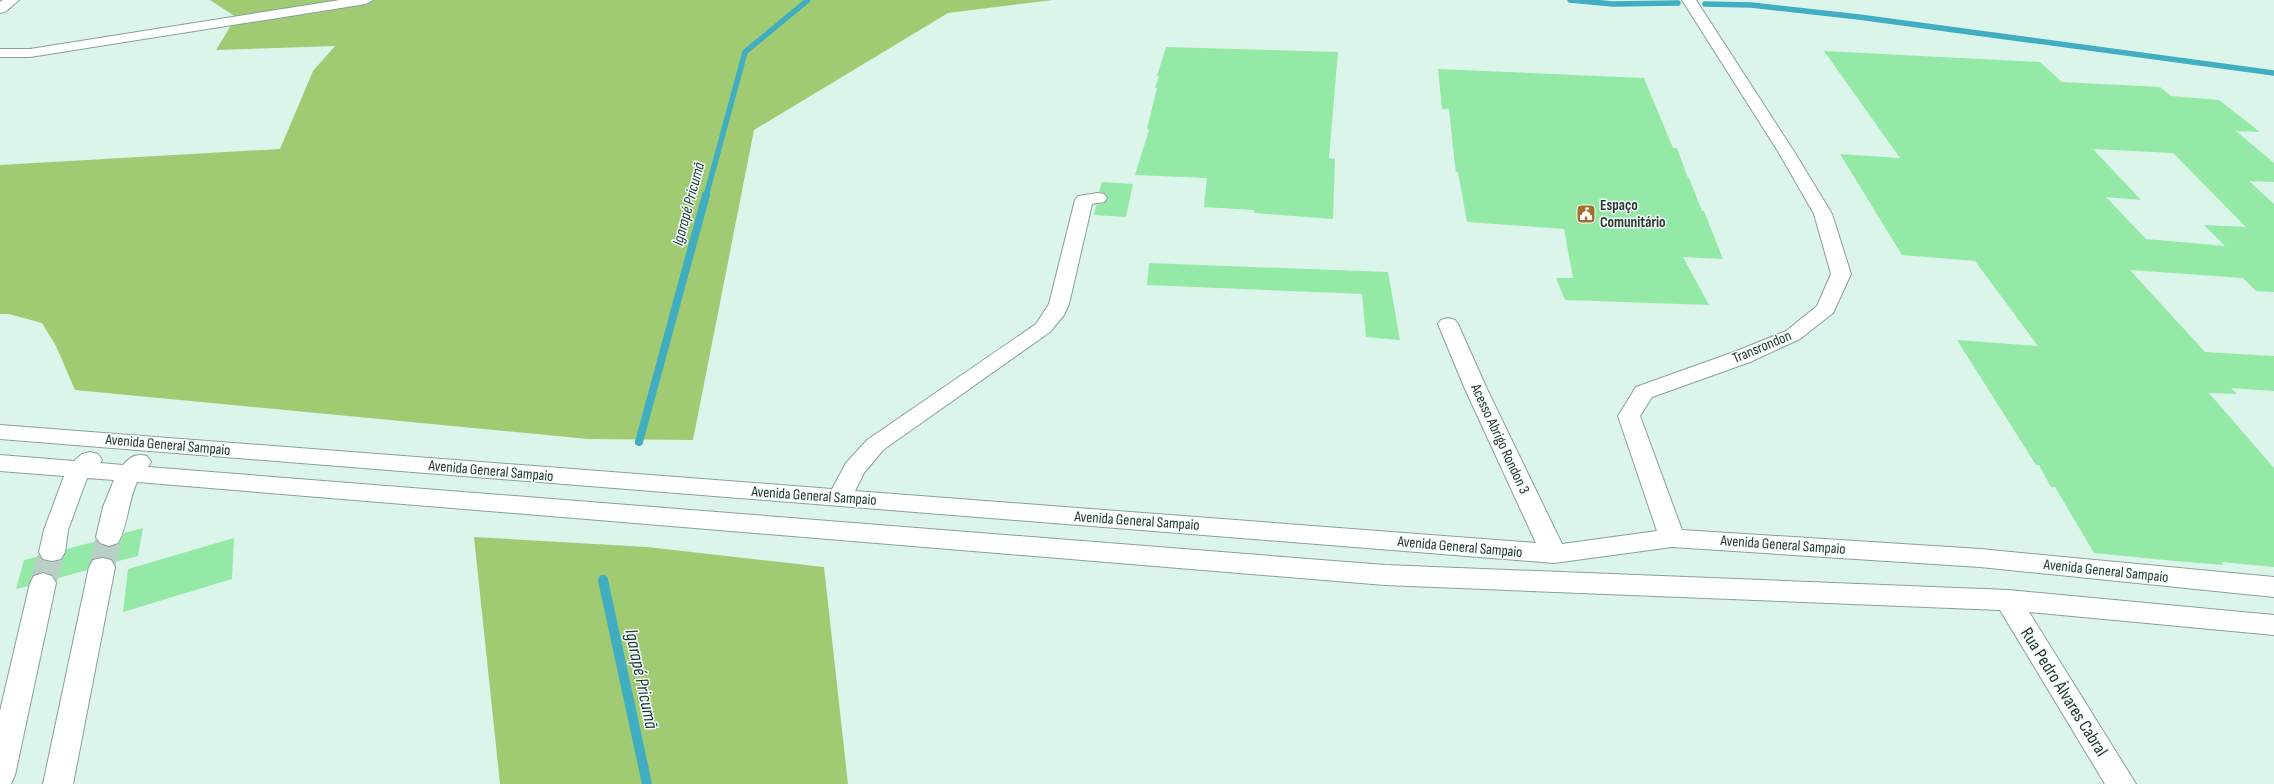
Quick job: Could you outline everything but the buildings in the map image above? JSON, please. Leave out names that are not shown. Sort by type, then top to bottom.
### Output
[{"type":"street","points":[[0,9],[12,0]]},
{"type":"street","points":[[0,53],[30,53],[366,0]]},
{"type":"street","name":"Transrondon","points":[[1672,538],[1629,416],[1644,392],[1742,357],[1793,336],[1826,309],[1841,274],[1823,214],[1787,153],[1689,0]]},
{"type":"street","points":[[839,498],[854,469],[875,445],[1043,328],[1054,315],[1059,304],[1084,200],[1098,198]]},
{"type":"street","name":"Acesso Abrigo Rondon 3","points":[[1448,324],[1476,389],[1554,554]]},
{"type":"street","name":"Avenida General Sampaio","points":[[0,432],[1554,554],[1672,538],[1980,558],[2270,592]]},
{"type":"street","points":[[52,552],[56,530],[80,469],[112,440]]},
{"type":"street","points":[[109,536],[114,513],[128,472],[157,444]]},
{"type":"street","name":"Avenida General Sampaio","points":[[0,462],[1385,575],[2008,600],[2274,625]]},
{"type":"street","points":[[696,518],[712,488]]},
{"type":"street","points":[[1384,540],[1385,575]]},
{"type":"street","points":[[58,784],[102,567]]},
{"type":"street","points":[[0,775],[43,583]]},
{"type":"street","name":"Rua Pedro Álvares Cabral","points":[[2008,600],[2121,784]]},
{"type":"green space","points":[[210,0],[1053,0],[948,13],[754,130],[693,440],[588,439],[75,390],[56,346],[42,323],[9,314],[0,314],[0,165],[280,149],[313,71],[335,46],[216,50],[236,17]]},
{"type":"green space","points":[[474,537],[647,547],[824,567],[848,784],[500,784]]},
{"type":"waterway","name":"Igarapé Pricumã","points":[[706,196],[745,52],[808,0]]},
{"type":"waterway","points":[[1570,0],[1613,4],[1678,3]]},
{"type":"waterway","points":[[1705,4],[1751,5],[1859,17],[2274,73]]},
{"type":"waterway","name":"Igarapé Pricumã","points":[[639,442],[706,195]]},
{"type":"waterway","name":"Igarapé Pricumã","points":[[603,580],[647,784]]},
{"type":"tunnel","points":[[102,567],[109,537]]},
{"type":"tunnel","points":[[43,583],[52,552]]},
{"type":"place","name":"Espaço Comunitário","points":[[1586,214]]}]
